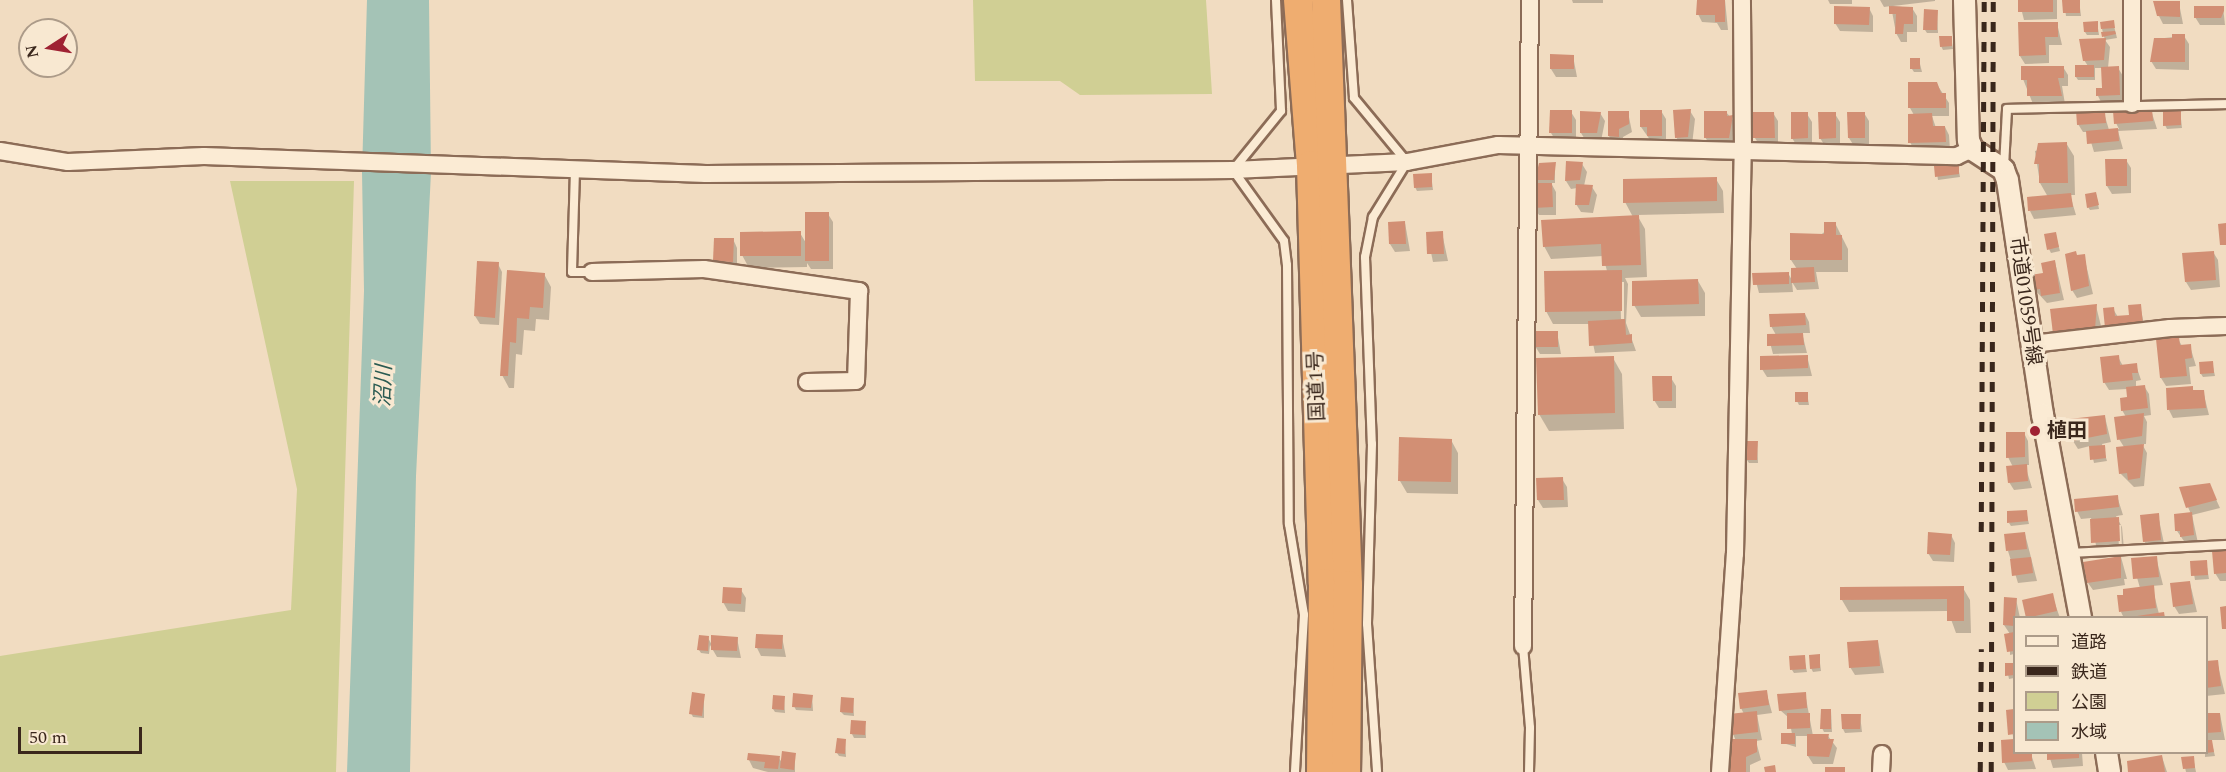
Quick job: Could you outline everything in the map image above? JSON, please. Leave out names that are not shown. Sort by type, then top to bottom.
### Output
[{"type":"highway","name":"国道1号","points":[[1298,0],[1323,166],[1348,585],[1346,772]]},
{"type":"highway","name":"国道1号","points":[[1321,772],[1323,166],[1326,0]]},
{"type":"street","points":[[1523,646],[1526,145],[1530,0]]},
{"type":"street","points":[[1720,772],[1735,554],[1743,149],[1742,0]]},
{"type":"street","points":[[1964,0],[1967,132],[1972,149],[2003,169]]},
{"type":"street","points":[[2132,0],[2132,104]]},
{"type":"street","points":[[0,151],[68,162],[194,156],[706,174],[1233,170],[1407,162],[1498,145],[1743,149],[1957,156],[1972,149]]},
{"type":"street","name":"市道01059号線","points":[[2003,169],[2080,616]]},
{"type":"street","points":[[592,272],[704,269],[859,291],[856,381],[807,382]]},
{"type":"street","points":[[2032,344],[2170,328],[2226,326]]},
{"type":"street","points":[[1881,772],[1882,754]]},
{"type":"street","points":[[2106,754],[2109,772]]},
{"type":"lane","points":[[1276,0],[1281,111],[1233,170],[1284,241],[1287,265],[1288,524],[1304,615],[1294,772]]},
{"type":"lane","points":[[1347,0],[1354,98],[1407,162],[1373,217],[1365,257],[1372,444],[1367,624],[1377,772]]},
{"type":"lane","points":[[2003,169],[2007,159],[2007,109],[2132,104],[2226,104]]},
{"type":"lane","points":[[575,170],[572,272],[592,272]]},
{"type":"lane","points":[[2068,553],[2226,545]]},
{"type":"lane","points":[[1523,646],[1530,728],[1529,772]]},
{"type":"green space","points":[[973,0],[1206,0],[1212,94],[1080,95],[1060,81],[975,81]]},
{"type":"green space","points":[[230,181],[354,181],[336,772],[0,772],[0,656],[291,610],[297,489]]},
{"type":"water","name":"沼川","points":[[367,0],[429,0],[431,172],[416,476],[410,772],[347,772],[364,291],[362,172]]},
{"type":"building","points":[[1697,0],[1725,0],[1725,22],[1715,22],[1715,15],[1696,15]]},
{"type":"building","points":[[2018,0],[2053,0],[2053,12],[2018,12]]},
{"type":"building","points":[[2062,0],[2080,0],[2080,13],[2063,13]]},
{"type":"building","points":[[2153,1],[2180,1],[2180,17],[2157,16]]},
{"type":"building","points":[[1834,6],[1870,7],[1869,25],[1834,24]]},
{"type":"building","points":[[1889,6],[1913,7],[1913,24],[1904,24],[1903,34],[1895,34],[1896,14],[1889,14]]},
{"type":"building","points":[[2194,6],[2224,6],[2224,11],[2221,18],[2194,18]]},
{"type":"building","points":[[1924,9],[1938,10],[1937,30],[1923,30]]},
{"type":"building","points":[[2114,20],[2115,28],[2101,29],[2100,22]]},
{"type":"building","points":[[2098,21],[2098,32],[2084,32],[2083,22]]},
{"type":"building","points":[[2018,22],[2058,22],[2058,37],[2045,37],[2046,55],[2019,56]]},
{"type":"building","points":[[2115,31],[2116,34],[2102,37],[2101,32]]},
{"type":"building","points":[[2172,34],[2185,34],[2185,62],[2150,62],[2154,38],[2172,38]]},
{"type":"building","points":[[1939,36],[1952,36],[1952,46],[1940,47]]},
{"type":"building","points":[[2106,38],[2104,60],[2083,61],[2079,39]]},
{"type":"building","points":[[1550,54],[1574,55],[1574,69],[1550,69]]},
{"type":"building","points":[[1910,58],[1920,58],[1920,69],[1910,69]]},
{"type":"building","points":[[2075,65],[2094,65],[2094,77],[2075,77]]},
{"type":"building","points":[[2021,66],[2064,66],[2064,78],[2058,78],[2062,96],[2027,96],[2027,80],[2021,80]]},
{"type":"building","points":[[2119,66],[2120,95],[2096,96],[2096,88],[2102,88],[2101,67]]},
{"type":"building","points":[[1908,82],[1937,82],[1941,93],[1946,93],[1946,108],[1908,108]]},
{"type":"building","points":[[1691,109],[1688,137],[1675,138],[1673,110]]},
{"type":"building","points":[[2091,109],[2091,113],[2105,112],[2106,123],[2077,125],[2076,110]]},
{"type":"building","points":[[2152,109],[2153,121],[2114,124],[2113,111]]},
{"type":"building","points":[[2163,109],[2181,109],[2181,125],[2163,126]]},
{"type":"building","points":[[1550,110],[1572,110],[1572,133],[1549,133]]},
{"type":"building","points":[[1640,110],[1662,110],[1662,136],[1647,136],[1647,127],[1640,127]]},
{"type":"building","points":[[1580,111],[1601,112],[1597,133],[1580,133]]},
{"type":"building","points":[[1608,111],[1629,111],[1629,124],[1619,129],[1619,137],[1608,136]]},
{"type":"building","points":[[1704,111],[1727,111],[1727,116],[1733,115],[1729,138],[1704,138]]},
{"type":"building","points":[[1753,112],[1774,112],[1775,138],[1753,138]]},
{"type":"building","points":[[1791,112],[1808,112],[1808,138],[1791,139]]},
{"type":"building","points":[[1818,112],[1836,112],[1836,138],[1819,139]]},
{"type":"building","points":[[1847,112],[1865,112],[1865,138],[1848,138]]},
{"type":"building","points":[[1932,113],[1933,126],[1945,126],[1946,142],[1908,143],[1908,114]]},
{"type":"building","points":[[2118,128],[2119,141],[2087,144],[2086,131]]},
{"type":"building","points":[[2067,142],[2068,183],[2039,183],[2039,164],[2034,164],[2038,143]]},
{"type":"building","points":[[2105,159],[2127,159],[2127,186],[2106,186]]},
{"type":"building","points":[[1566,161],[1583,162],[1580,180],[1565,181]]},
{"type":"building","points":[[1556,162],[1554,180],[1535,180],[1539,163]]},
{"type":"building","points":[[1959,164],[1959,174],[1935,177],[1934,166]]},
{"type":"building","points":[[1432,173],[1432,187],[1414,188],[1413,174]]},
{"type":"building","points":[[1717,177],[1717,201],[1623,203],[1623,179]]},
{"type":"building","points":[[1533,183],[1552,183],[1553,207],[1533,208]]},
{"type":"building","points":[[1576,184],[1593,185],[1589,205],[1575,205]]},
{"type":"building","points":[[2096,192],[2099,205],[2087,208],[2085,194]]},
{"type":"building","points":[[2071,193],[2073,207],[2028,211],[2027,197]]},
{"type":"building","points":[[805,212],[829,212],[829,261],[805,261]]},
{"type":"building","points":[[1639,215],[1641,265],[1602,266],[1601,244],[1543,247],[1541,220]]},
{"type":"building","points":[[1405,221],[1406,244],[1389,244],[1388,222]]},
{"type":"building","points":[[1824,222],[1836,222],[1836,235],[1842,235],[1842,260],[1790,260],[1790,233],[1824,234]]},
{"type":"building","points":[[2226,223],[2226,245],[2220,245],[2218,224]]},
{"type":"building","points":[[801,231],[801,256],[740,256],[740,232]]},
{"type":"building","points":[[1443,231],[1444,254],[1427,254],[1426,232]]},
{"type":"building","points":[[2056,232],[2059,247],[2047,250],[2044,234]]},
{"type":"building","points":[[714,238],[734,238],[733,262],[713,261]]},
{"type":"building","points":[[2076,251],[2077,255],[2085,254],[2089,286],[2071,291],[2065,254]]},
{"type":"building","points":[[2214,251],[2216,280],[2185,282],[2182,253]]},
{"type":"building","points":[[2055,260],[2060,293],[2041,296],[2040,289],[2033,290],[2031,275],[2043,273],[2041,263]]},
{"type":"building","points":[[477,261],[499,262],[495,318],[474,316]]},
{"type":"building","points":[[1814,267],[1815,282],[1791,283],[1791,268]]},
{"type":"building","points":[[507,270],[545,273],[543,308],[530,307],[529,319],[517,318],[516,343],[510,342],[508,376],[500,376]]},
{"type":"building","points":[[1622,270],[1622,311],[1545,312],[1544,271]]},
{"type":"building","points":[[1789,272],[1789,284],[1753,285],[1752,273]]},
{"type":"building","points":[[1698,279],[1699,304],[1632,306],[1632,281]]},
{"type":"building","points":[[2097,304],[2095,329],[2053,334],[2050,309]]},
{"type":"building","points":[[2141,304],[2143,325],[2105,328],[2103,308],[2114,307],[2115,316],[2129,315],[2128,305]]},
{"type":"building","points":[[1805,313],[1806,325],[1770,327],[1769,314]]},
{"type":"building","points":[[1625,319],[1626,335],[1632,334],[1632,343],[1589,346],[1588,321]]},
{"type":"building","points":[[1533,331],[1558,331],[1558,347],[1534,347]]},
{"type":"building","points":[[1803,333],[1804,345],[1767,346],[1767,334]]},
{"type":"building","points":[[2179,337],[2180,345],[2191,344],[2192,358],[2185,359],[2187,376],[2160,378],[2156,339]]},
{"type":"building","points":[[1808,355],[1808,368],[1760,370],[1760,356]]},
{"type":"building","points":[[2119,355],[2120,365],[2137,363],[2138,373],[2132,373],[2133,380],[2103,383],[2100,357]]},
{"type":"building","points":[[1614,356],[1615,413],[1538,415],[1536,358]]},
{"type":"building","points":[[2213,361],[2214,373],[2200,374],[2199,362]]},
{"type":"building","points":[[1652,376],[1672,376],[1672,401],[1653,401]]},
{"type":"building","points":[[2145,385],[2148,408],[2121,411],[2120,398],[2127,397],[2126,387]]},
{"type":"building","points":[[2193,386],[2193,390],[2204,390],[2206,408],[2167,410],[2166,388]]},
{"type":"building","points":[[1795,392],[1808,392],[1808,402],[1795,402]]},
{"type":"building","points":[[2144,413],[2142,436],[2117,440],[2114,417]]},
{"type":"building","points":[[2105,415],[2107,434],[2072,441],[2069,419]]},
{"type":"building","points":[[2006,432],[2025,432],[2025,457],[2006,458]]},
{"type":"building","points":[[1399,437],[1452,439],[1451,482],[1398,481]]},
{"type":"building","points":[[1746,441],[1758,441],[1757,460],[1746,460]]},
{"type":"building","points":[[2144,444],[2140,478],[2128,480],[2127,473],[2119,474],[2116,447]]},
{"type":"building","points":[[2105,445],[2106,458],[2090,460],[2089,446]]},
{"type":"building","points":[[2027,464],[2028,481],[2008,483],[2006,466]]},
{"type":"building","points":[[1563,477],[1564,500],[1537,500],[1536,478]]},
{"type":"building","points":[[2210,483],[2217,500],[2186,508],[2179,487]]},
{"type":"building","points":[[2118,495],[2119,507],[2075,512],[2074,499]]},
{"type":"building","points":[[2027,510],[2028,521],[2007,523],[2007,511]]},
{"type":"building","points":[[2192,512],[2194,535],[2180,537],[2180,531],[2175,531],[2174,514]]},
{"type":"building","points":[[2159,513],[2161,540],[2143,542],[2140,515]]},
{"type":"building","points":[[2119,517],[2120,541],[2091,543],[2090,519]]},
{"type":"building","points":[[1928,532],[1952,534],[1950,555],[1927,554]]},
{"type":"building","points":[[2025,532],[2027,549],[2006,551],[2004,534]]},
{"type":"building","points":[[2226,550],[2226,573],[2214,574],[2212,551]]},
{"type":"building","points":[[2121,556],[2121,578],[2087,583],[2083,562]]},
{"type":"building","points":[[2157,556],[2159,577],[2133,579],[2131,558]]},
{"type":"building","points":[[2031,557],[2033,573],[2012,576],[2010,559]]},
{"type":"building","points":[[2207,560],[2208,575],[2191,576],[2190,561]]},
{"type":"building","points":[[2190,581],[2193,604],[2173,607],[2170,583]]},
{"type":"building","points":[[2154,585],[2156,608],[2119,612],[2117,595],[2123,595],[2123,589]]},
{"type":"building","points":[[1964,586],[1964,621],[1947,621],[1947,599],[1840,600],[1840,587]]},
{"type":"building","points":[[723,587],[742,588],[741,604],[722,603]]},
{"type":"building","points":[[2053,593],[2057,611],[2026,616],[2022,600]]},
{"type":"building","points":[[2004,597],[2017,598],[2013,626],[2003,625]]},
{"type":"building","points":[[2226,606],[2226,629],[2222,629],[2220,607]]},
{"type":"building","points":[[2164,612],[2165,616],[2137,616]]},
{"type":"building","points":[[2013,632],[2013,651],[2007,652],[2004,634]]},
{"type":"building","points":[[756,634],[783,635],[782,649],[755,648]]},
{"type":"building","points":[[699,635],[709,636],[708,651],[697,650]]},
{"type":"building","points":[[711,635],[738,637],[737,651],[711,650]]},
{"type":"building","points":[[1878,640],[1880,666],[1849,668],[1847,642]]},
{"type":"building","points":[[1820,654],[1820,668],[1810,669],[1809,655]]},
{"type":"building","points":[[1805,655],[1806,669],[1790,670],[1789,656]]},
{"type":"building","points":[[2218,660],[2221,686],[2208,688],[2208,661]]},
{"type":"building","points":[[2005,663],[2013,663],[2013,675],[2005,676]]},
{"type":"building","points":[[1767,690],[1769,705],[1740,709],[1738,693]]},
{"type":"building","points":[[692,692],[705,694],[702,716],[689,714]]},
{"type":"building","points":[[1806,692],[1807,708],[1779,711],[1777,694]]},
{"type":"building","points":[[793,693],[813,695],[811,708],[792,707]]},
{"type":"building","points":[[773,695],[785,696],[784,710],[772,709]]},
{"type":"building","points":[[841,697],[854,698],[853,713],[840,712]]},
{"type":"building","points":[[1821,709],[1831,709],[1831,729],[1820,729]]},
{"type":"building","points":[[2013,709],[2013,734],[2008,735],[2006,710]]},
{"type":"building","points":[[1757,711],[1758,732],[1731,735],[1729,714]]},
{"type":"building","points":[[1787,713],[1810,713],[1810,728],[1787,729]]},
{"type":"building","points":[[2208,713],[2220,713],[2221,732],[2208,733]]},
{"type":"building","points":[[1841,714],[1861,714],[1860,729],[1842,729]]},
{"type":"building","points":[[851,720],[866,721],[865,735],[850,734]]},
{"type":"building","points":[[1781,733],[1795,733],[1795,744],[1781,744]]},
{"type":"building","points":[[1807,734],[1829,734],[1828,739],[1834,739],[1829,757],[1807,756]]},
{"type":"building","points":[[837,738],[846,739],[845,754],[835,753]]},
{"type":"building","points":[[1724,739],[1757,739],[1757,752],[1746,757],[1746,772],[1724,772]]},
{"type":"building","points":[[2013,739],[2013,754],[2032,754],[2032,761],[2002,763],[2001,740]]},
{"type":"building","points":[[2208,740],[2212,740],[2214,752],[2208,753]]},
{"type":"building","points":[[782,751],[796,753],[794,770],[780,768]]},
{"type":"building","points":[[748,753],[780,756],[778,769],[764,768],[765,762],[747,760]]},
{"type":"building","points":[[2047,754],[2079,754],[2079,758],[2047,760]]},
{"type":"building","points":[[2162,755],[2165,772],[2128,772],[2127,761]]},
{"type":"building","points":[[2194,756],[2195,768],[2183,769],[2181,757]]},
{"type":"building","points":[[1775,765],[1776,772],[1765,772],[1764,767]]},
{"type":"building","points":[[1825,767],[1845,767],[1845,772],[1825,772]]},
{"type":"railway","points":[[1981,532],[1984,0]]},
{"type":"railway","points":[[1991,772],[1993,0]]},
{"type":"railway","points":[[1980,772],[1981,649]]},
{"type":"place","name":"植田","points":[[2035,431]]}]
